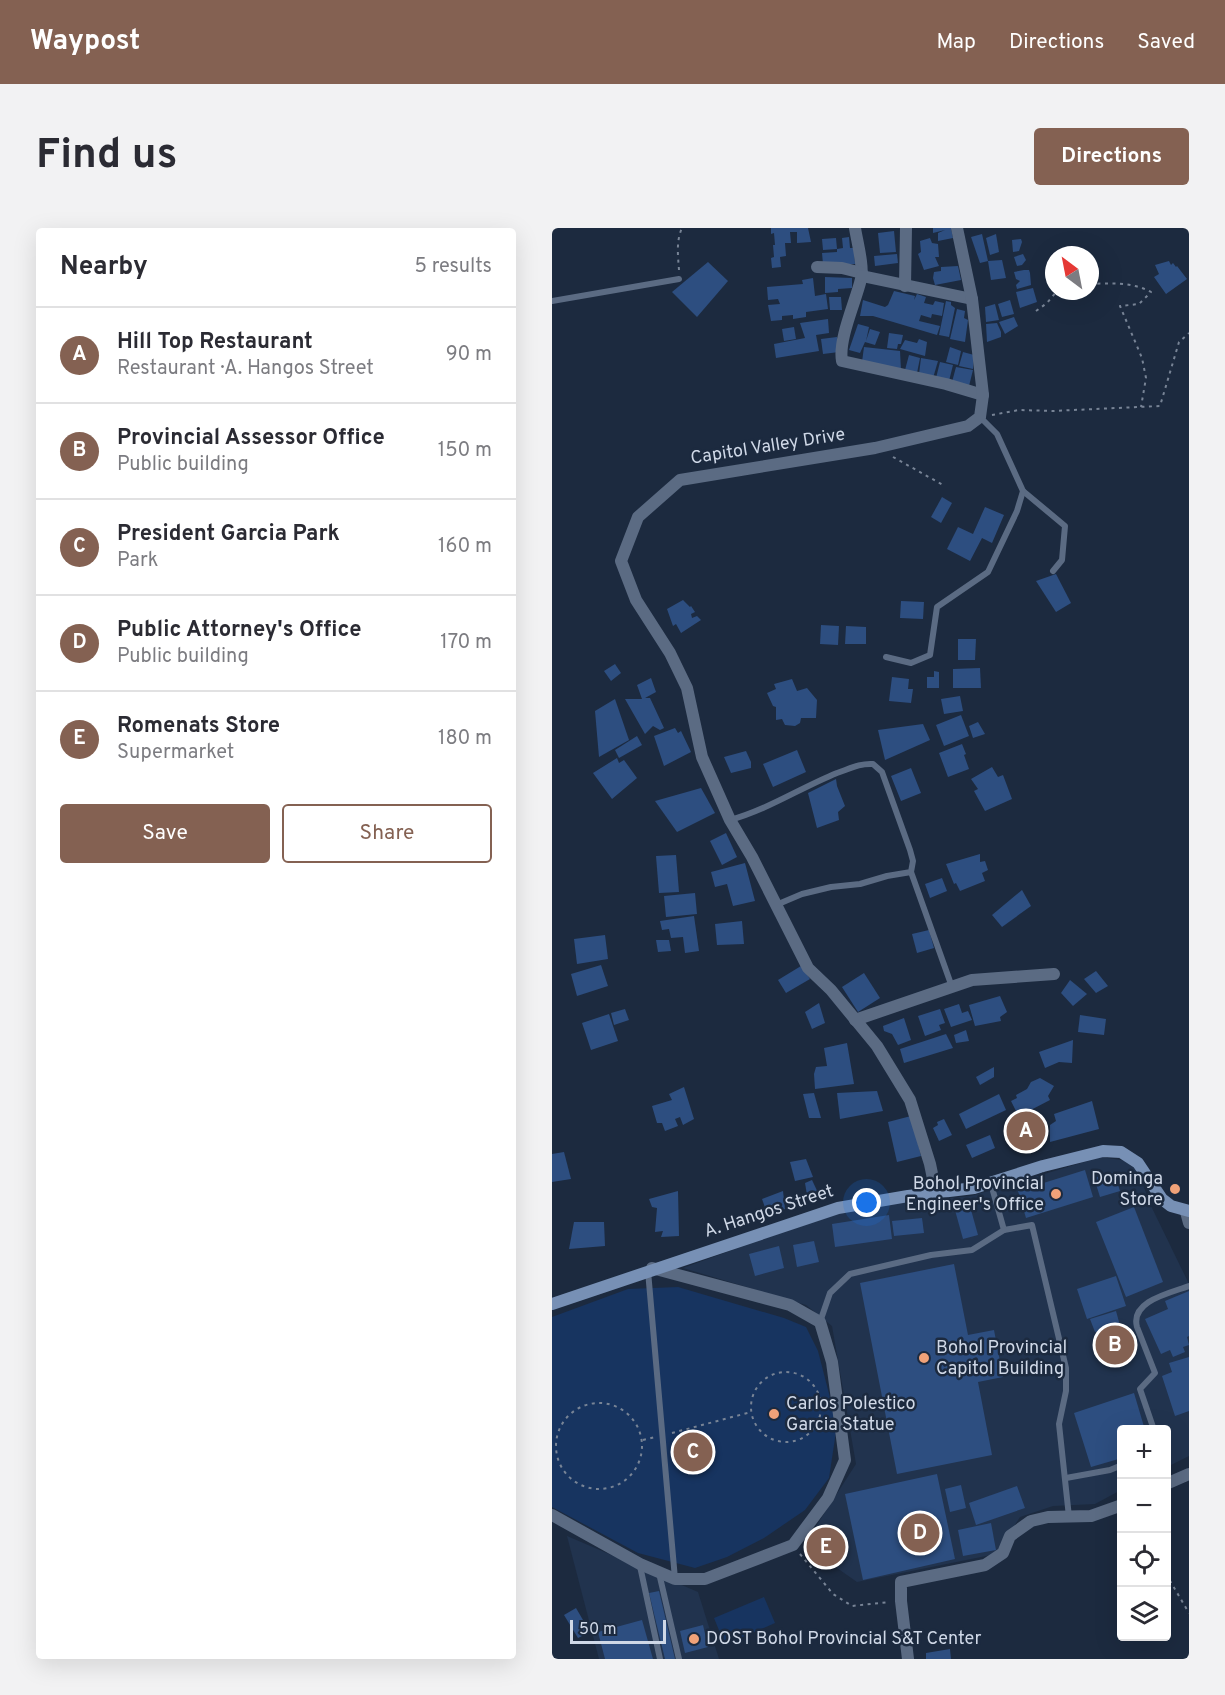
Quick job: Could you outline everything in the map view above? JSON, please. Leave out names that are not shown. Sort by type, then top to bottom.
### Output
[{"type":"street","points":[[855,228],[862,275],[847,327],[841,354],[842,361],[946,384],[983,395]]},
{"type":"street","points":[[905,285],[906,228]]},
{"type":"street","points":[[957,228],[972,299],[983,395],[980,417]]},
{"type":"street","points":[[817,267],[842,268],[862,275],[972,299]]},
{"type":"street","name":"Capitol Valley Drive","points":[[936,1194],[930,1164],[910,1100],[877,1046],[831,990],[808,968],[752,857],[730,820],[702,757],[687,688],[670,653],[636,600],[621,561],[638,517],[680,480],[875,448],[968,426],[980,417]]},
{"type":"street","points":[[855,1020],[972,980],[1054,974]]},
{"type":"street","name":"A. Hangos Street","points":[[552,1304],[650,1269],[838,1208],[991,1184],[1043,1166],[1103,1151],[1121,1152],[1138,1163],[1162,1199],[1188,1215]]},
{"type":"street","points":[[552,1515],[640,1564],[675,1579],[705,1579],[792,1545],[828,1498],[845,1460],[832,1362],[820,1322],[790,1305],[650,1269]]},
{"type":"street","points":[[1171,1482],[1189,1474]]},
{"type":"street","points":[[908,1659],[901,1582],[985,1565],[1004,1553],[1010,1536],[1032,1521],[1048,1517],[1091,1516],[1117,1507]]},
{"type":"lane","points":[[552,301],[679,277]]},
{"type":"lane","points":[[980,417],[997,434],[1023,490],[1065,526],[1062,560],[1053,571]]},
{"type":"lane","points":[[886,657],[911,663],[930,655],[937,607],[988,572],[1017,511],[1023,490]]},
{"type":"lane","points":[[730,820],[749,815],[821,779],[848,769],[873,764],[882,772],[903,828],[913,861],[912,872],[952,987]]},
{"type":"lane","points":[[776,905],[802,894],[912,872]]},
{"type":"lane","points":[[991,1184],[1004,1230]]},
{"type":"lane","points":[[820,1322],[830,1293],[850,1274],[931,1255],[972,1250],[1004,1230],[1032,1225],[1066,1368],[1066,1391],[1059,1424],[1069,1518]]},
{"type":"lane","points":[[650,1269],[675,1579]]},
{"type":"lane","points":[[1152,1425],[1140,1389],[1155,1373],[1137,1327],[1136,1313],[1152,1300],[1189,1286]]},
{"type":"lane","points":[[1066,1478],[1117,1467]]},
{"type":"lane","points":[[640,1564],[660,1659]]},
{"type":"lane","points":[[659,1572],[679,1659]]},
{"type":"path","points":[[679,277],[678,249],[681,228]]},
{"type":"path","points":[[1099,284],[1141,286],[1151,292],[1139,304],[1120,306],[1142,358],[1146,378],[1141,407]]},
{"type":"path","points":[[1036,311],[1050,300]]},
{"type":"path","points":[[980,417],[1019,410],[1052,411],[1160,406],[1179,342],[1189,333]]},
{"type":"path","points":[[875,448],[943,485]]},
{"type":"path","points":[[782,1372],[800,1374],[815,1385],[822,1402],[820,1421],[808,1436],[791,1443],[773,1441],[758,1429],[751,1412],[753,1394],[764,1379],[782,1372]]},
{"type":"path","points":[[593,1403],[616,1405],[634,1419],[643,1440],[640,1462],[627,1481],[606,1490],[583,1488],[565,1474],[556,1453],[558,1430],[572,1412],[593,1403]]},
{"type":"path","points":[[643,1440],[751,1412]]},
{"type":"path","points":[[792,1545],[833,1594],[852,1606],[901,1601]]},
{"type":"path","points":[[1171,1581],[1189,1613]]},
{"type":"shaded area","points":[[1101,1157],[1134,1162],[1152,1208],[1189,1284],[1189,1456],[1171,1465],[1171,1425],[1117,1425],[1117,1492],[1095,1504],[1053,1506],[1020,1517],[996,1554],[857,1582],[804,1545],[856,1464],[832,1326],[806,1305],[683,1268],[851,1207],[971,1196]]},
{"type":"shaded area","points":[[678,1287],[784,1318],[806,1327],[818,1351],[837,1425],[829,1478],[805,1510],[764,1538],[727,1557],[695,1568],[638,1553],[552,1507],[552,1317],[628,1289]]},
{"type":"shaded area","points":[[567,1536],[698,1592],[719,1659],[599,1659]]},
{"type":"shaded area","points":[[764,1597],[775,1623],[725,1645],[714,1618]]},
{"type":"building","points":[[771,228],[808,228],[811,242],[797,243],[797,232],[790,232],[791,243],[785,243],[786,256],[780,257],[781,267],[772,268],[771,258],[774,257],[773,245],[775,245]]},
{"type":"building","points":[[933,228],[951,228],[953,238],[938,241],[938,233],[945,230],[933,233]]},
{"type":"building","points":[[894,231],[896,252],[880,253],[878,233]]},
{"type":"building","points":[[982,234],[988,261],[980,263],[971,237]]},
{"type":"building","points":[[996,234],[999,252],[990,255],[986,238]]},
{"type":"building","points":[[849,237],[850,248],[854,248],[855,264],[823,264],[822,253],[837,252],[837,249],[843,248],[842,238]]},
{"type":"building","points":[[836,238],[837,249],[823,250],[822,239]]},
{"type":"building","points":[[930,238],[932,243],[938,244],[939,257],[935,257],[939,266],[924,270],[918,254],[921,252],[920,241]]},
{"type":"building","points":[[1021,239],[1019,251],[1013,252],[1012,240]]},
{"type":"building","points":[[897,254],[898,263],[875,266],[874,256]]},
{"type":"building","points":[[1023,254],[1026,260],[1022,265],[1017,266],[1014,257]]},
{"type":"building","points":[[1002,260],[1006,278],[991,280],[988,261]]},
{"type":"building","points":[[1169,261],[1171,265],[1173,263],[1177,266],[1187,279],[1166,294],[1154,277],[1159,274],[1155,265]]},
{"type":"building","points":[[708,262],[728,281],[697,317],[672,292]]},
{"type":"building","points":[[958,266],[961,280],[935,285],[934,272],[941,271],[941,267]]},
{"type":"building","points":[[1029,270],[1031,285],[1017,289],[1016,285],[1020,281],[1016,279],[1014,272]]},
{"type":"building","points":[[825,277],[852,278],[852,288],[825,293]]},
{"type":"building","points":[[813,278],[815,296],[826,294],[828,309],[806,312],[806,317],[793,319],[793,315],[782,316],[782,320],[771,321],[768,305],[780,304],[778,299],[768,300],[767,287],[803,284],[802,280]]},
{"type":"building","points":[[1033,288],[1037,302],[1020,308],[1016,292]]},
{"type":"building","points":[[894,291],[915,296],[914,300],[917,294],[926,297],[924,303],[933,305],[935,301],[944,303],[942,316],[932,314],[931,318],[921,315],[919,321],[940,326],[937,335],[873,316],[860,316],[863,300],[885,307]]},
{"type":"building","points":[[829,297],[841,297],[842,310],[830,310]]},
{"type":"building","points":[[1010,300],[1014,314],[1002,317],[998,304]]},
{"type":"building","points":[[946,301],[951,302],[955,308],[949,337],[939,335]]},
{"type":"building","points":[[995,304],[999,320],[986,322],[985,307]]},
{"type":"building","points":[[957,309],[965,311],[964,318],[968,320],[965,342],[950,339]]},
{"type":"building","points":[[1014,317],[1018,326],[1005,334],[999,322]]},
{"type":"building","points":[[828,319],[829,333],[816,335],[819,351],[776,358],[774,344],[805,338],[800,323]]},
{"type":"building","points":[[997,323],[1001,337],[987,342],[986,324]]},
{"type":"building","points":[[858,324],[869,327],[866,341],[870,329],[880,332],[875,345],[865,342],[860,353],[849,350]]},
{"type":"building","points":[[794,327],[796,339],[784,341],[782,329]]},
{"type":"building","points":[[889,333],[903,335],[897,349],[887,348]]},
{"type":"building","points":[[837,337],[839,352],[823,354],[821,339]]},
{"type":"building","points":[[919,339],[927,342],[925,356],[900,349],[905,340],[917,343]]},
{"type":"building","points":[[864,347],[900,351],[901,370],[862,362]]},
{"type":"building","points":[[950,347],[961,351],[958,365],[946,362]]},
{"type":"building","points":[[963,352],[974,355],[973,369],[959,366]]},
{"type":"building","points":[[909,355],[920,358],[917,373],[905,370]]},
{"type":"building","points":[[921,358],[938,361],[933,378],[919,374]]},
{"type":"building","points":[[940,362],[953,365],[949,381],[936,378]]},
{"type":"building","points":[[956,367],[973,370],[969,386],[952,382]]},
{"type":"building","points":[[942,497],[952,503],[941,523],[931,517]]},
{"type":"building","points":[[985,507],[1004,515],[992,543],[982,538],[970,561],[947,549],[958,527],[973,534]]},
{"type":"building","points":[[1056,574],[1071,603],[1056,612],[1036,581]]},
{"type":"building","points":[[683,600],[695,612],[691,614],[692,618],[697,616],[701,620],[681,633],[676,624],[673,626],[667,609]]},
{"type":"building","points":[[901,601],[924,602],[923,619],[900,618]]},
{"type":"building","points":[[821,625],[839,626],[838,645],[820,644]]},
{"type":"building","points":[[846,626],[866,627],[866,644],[845,644]]},
{"type":"building","points":[[958,639],[976,639],[975,660],[958,660]]},
{"type":"building","points":[[615,664],[621,673],[611,681],[604,671]]},
{"type":"building","points":[[980,668],[981,688],[953,688],[953,669]]},
{"type":"building","points":[[934,671],[939,672],[939,688],[927,688],[927,677],[934,677]]},
{"type":"building","points":[[892,677],[909,679],[908,689],[913,689],[911,703],[889,701]]},
{"type":"building","points":[[651,678],[656,692],[645,698],[650,698],[664,728],[660,730],[653,726],[645,734],[625,699],[642,699],[637,685]]},
{"type":"building","points":[[792,679],[797,691],[807,688],[817,700],[816,718],[801,718],[800,723],[795,726],[785,725],[782,719],[776,720],[776,707],[773,706],[767,693],[776,689],[774,684]]},
{"type":"building","points":[[960,696],[963,711],[944,714],[941,699]]},
{"type":"building","points":[[615,699],[629,740],[599,757],[595,711]]},
{"type":"building","points":[[961,715],[969,736],[944,746],[936,725]]},
{"type":"building","points":[[978,722],[985,734],[973,738],[969,726]]},
{"type":"building","points":[[923,724],[930,740],[885,760],[878,730]]},
{"type":"building","points":[[675,728],[678,733],[681,731],[691,752],[664,766],[654,736]]},
{"type":"building","points":[[637,736],[642,745],[619,758],[615,750]]},
{"type":"building","points":[[962,744],[969,769],[948,777],[939,753]]},
{"type":"building","points":[[797,750],[806,772],[773,787],[763,764]]},
{"type":"building","points":[[746,751],[751,768],[731,773],[724,757]]},
{"type":"building","points":[[617,758],[619,763],[624,760],[637,778],[612,799],[593,773]]},
{"type":"building","points":[[992,767],[998,777],[1003,775],[1012,799],[985,811],[974,791],[978,789],[971,779]]},
{"type":"building","points":[[911,768],[921,793],[901,801],[891,776]]},
{"type":"building","points":[[836,779],[845,806],[838,812],[839,820],[817,828],[808,793]]},
{"type":"building","points":[[701,788],[715,813],[677,832],[655,801]]},
{"type":"building","points":[[726,833],[737,857],[722,865],[710,841]]},
{"type":"building","points":[[980,854],[980,862],[985,861],[988,870],[982,873],[985,881],[960,891],[956,883],[954,884],[946,864]]},
{"type":"building","points":[[676,855],[679,892],[659,893],[656,856]]},
{"type":"building","points":[[745,863],[755,901],[733,906],[727,884],[715,887],[711,872]]},
{"type":"building","points":[[942,878],[947,891],[930,898],[925,884]]},
{"type":"building","points":[[1022,890],[1031,906],[1002,927],[992,915]]},
{"type":"building","points":[[695,893],[697,914],[666,917],[664,896]]},
{"type":"building","points":[[694,916],[699,951],[685,953],[683,937],[671,938],[669,929],[662,930],[660,921]]},
{"type":"building","points":[[742,921],[744,944],[717,945],[715,924]]},
{"type":"building","points":[[929,930],[934,948],[917,953],[912,934]]},
{"type":"building","points":[[605,935],[608,959],[577,964],[574,939]]},
{"type":"building","points":[[656,940],[669,940],[671,951],[658,952]]},
{"type":"building","points":[[601,965],[608,986],[577,996],[571,974]]},
{"type":"building","points":[[801,966],[810,979],[786,993],[778,980]]},
{"type":"building","points":[[1096,971],[1108,986],[1096,993],[1084,979]]},
{"type":"building","points":[[864,973],[880,998],[858,1012],[842,987]]},
{"type":"building","points":[[1070,980],[1087,994],[1073,1006],[1061,993]]},
{"type":"building","points":[[1000,996],[1007,1012],[1000,1017],[1001,1021],[975,1026],[969,1005]]},
{"type":"building","points":[[819,1003],[825,1023],[812,1029],[805,1012]]},
{"type":"building","points":[[959,1004],[962,1013],[968,1011],[972,1020],[951,1027],[944,1009]]},
{"type":"building","points":[[625,1009],[629,1020],[614,1025],[611,1013]]},
{"type":"building","points":[[940,1009],[945,1023],[939,1025],[941,1030],[925,1036],[918,1016]]},
{"type":"building","points":[[609,1014],[618,1041],[591,1050],[582,1023]]},
{"type":"building","points":[[1080,1015],[1106,1019],[1104,1035],[1078,1032]]},
{"type":"building","points":[[904,1018],[911,1040],[898,1045],[892,1034],[884,1031],[883,1026]]},
{"type":"building","points":[[966,1030],[969,1041],[956,1043],[954,1035]]},
{"type":"building","points":[[946,1034],[953,1048],[904,1063],[900,1049]]},
{"type":"building","points":[[1073,1040],[1072,1063],[1059,1062],[1045,1068],[1039,1052]]},
{"type":"building","points":[[847,1043],[854,1084],[815,1089],[816,1067],[827,1066],[824,1048]]},
{"type":"building","points":[[994,1067],[994,1077],[980,1085],[976,1077]]},
{"type":"building","points":[[1040,1078],[1054,1086],[1048,1096],[1050,1100],[1018,1115],[1011,1101],[1027,1089],[1031,1082]]},
{"type":"building","points":[[684,1087],[694,1119],[683,1125],[680,1117],[675,1119],[678,1126],[665,1131],[662,1123],[657,1123],[652,1106],[672,1100],[669,1094]]},
{"type":"building","points":[[877,1091],[883,1111],[840,1119],[837,1093]]},
{"type":"building","points":[[814,1093],[821,1118],[809,1118],[803,1094]]},
{"type":"building","points":[[999,1094],[1006,1110],[966,1129],[959,1114]]},
{"type":"building","points":[[1092,1101],[1099,1129],[1050,1142],[1050,1125],[1056,1121],[1054,1114]]},
{"type":"building","points":[[911,1116],[921,1156],[897,1162],[888,1122]]},
{"type":"building","points":[[944,1119],[952,1135],[939,1141],[933,1128],[938,1125],[937,1122]]},
{"type":"building","points":[[990,1135],[995,1148],[972,1158],[966,1145]]},
{"type":"building","points":[[564,1152],[571,1179],[552,1182],[552,1154]]},
{"type":"building","points":[[806,1159],[813,1177],[795,1181],[790,1162]]},
{"type":"building","name":"Bohol Provincial Engineer's Office","points":[[1085,1170],[1093,1197],[1026,1218],[1018,1191]]},
{"type":"building","points":[[1114,1172],[1120,1191],[1100,1197],[1094,1178]]},
{"type":"building","points":[[812,1180],[820,1197],[808,1201],[805,1183]]},
{"type":"building","points":[[678,1191],[679,1236],[661,1237],[663,1231],[655,1232],[657,1208],[652,1207],[649,1199]]},
{"type":"building","points":[[783,1191],[785,1209],[768,1216],[762,1199]]},
{"type":"building","points":[[968,1199],[978,1235],[963,1239],[953,1203]]},
{"type":"building","points":[[1134,1207],[1163,1282],[1126,1297],[1096,1222]]},
{"type":"building","points":[[889,1215],[892,1239],[835,1247],[832,1224]]},
{"type":"building","points":[[922,1218],[924,1233],[894,1236],[892,1221]]},
{"type":"building","points":[[574,1222],[604,1222],[605,1246],[569,1249]]},
{"type":"building","points":[[814,1241],[819,1262],[797,1267],[793,1245]]},
{"type":"building","points":[[779,1246],[784,1268],[755,1276],[749,1254]]},
{"type":"building","name":"Bohol Provincial Capitol Building","points":[[954,1264],[968,1335],[994,1330],[1003,1377],[978,1382],[992,1455],[897,1474],[860,1283]]},
{"type":"building","points":[[1116,1276],[1126,1306],[1087,1319],[1077,1289]]},
{"type":"building","points":[[1189,1291],[1189,1336],[1187,1337],[1189,1345],[1183,1347],[1185,1352],[1173,1357],[1170,1350],[1161,1354],[1145,1319],[1168,1309],[1165,1301]]},
{"type":"building","points":[[1116,1311],[1129,1358],[1110,1364],[1100,1331],[1095,1332],[1090,1319]]},
{"type":"building","points":[[1189,1357],[1189,1411],[1175,1416],[1162,1376],[1172,1372],[1169,1363]]},
{"type":"building","points":[[1134,1393],[1144,1425],[1117,1425],[1117,1459],[1091,1467],[1074,1413]]},
{"type":"building","points":[[937,1474],[955,1559],[863,1580],[845,1494]]},
{"type":"building","points":[[961,1485],[966,1508],[950,1512],[945,1489]]},
{"type":"building","points":[[1017,1486],[1025,1508],[976,1525],[969,1503]]},
{"type":"building","points":[[991,1523],[996,1550],[963,1556],[958,1530]]},
{"type":"building","points":[[659,1591],[675,1659],[665,1659],[649,1593]]},
{"type":"building","points":[[576,1608],[590,1632],[578,1638],[564,1615]]},
{"type":"building","points":[[642,1620],[653,1659],[605,1659],[598,1632]]},
{"type":"building","name":"DOST Bohol Provincial S&T Center","points":[[703,1625],[708,1647],[685,1653],[680,1631]]},
{"type":"building","points":[[950,1649],[951,1659],[926,1659],[926,1653]]},
{"type":"place","name":"Hill Top Restaurant","points":[[1026,1131]]},
{"type":"place","name":"Dominga Store","points":[[1175,1189]]},
{"type":"place","name":"Bohol Provincial Engineer's Office","points":[[1056,1194]]},
{"type":"place","name":"Provincial Assessor Office","points":[[1115,1345]]},
{"type":"place","name":"Bohol Provincial Capitol Building","points":[[924,1358]]},
{"type":"place","name":"Carlos Polestico Garcia Statue","points":[[774,1414]]},
{"type":"place","name":"President Garcia Park","points":[[693,1452]]},
{"type":"place","name":"Public Attorney's Office","points":[[920,1533]]},
{"type":"place","name":"Romenats Store","points":[[826,1547]]},
{"type":"place","name":"DOST Bohol Provincial S&T Center","points":[[694,1639]]}]
